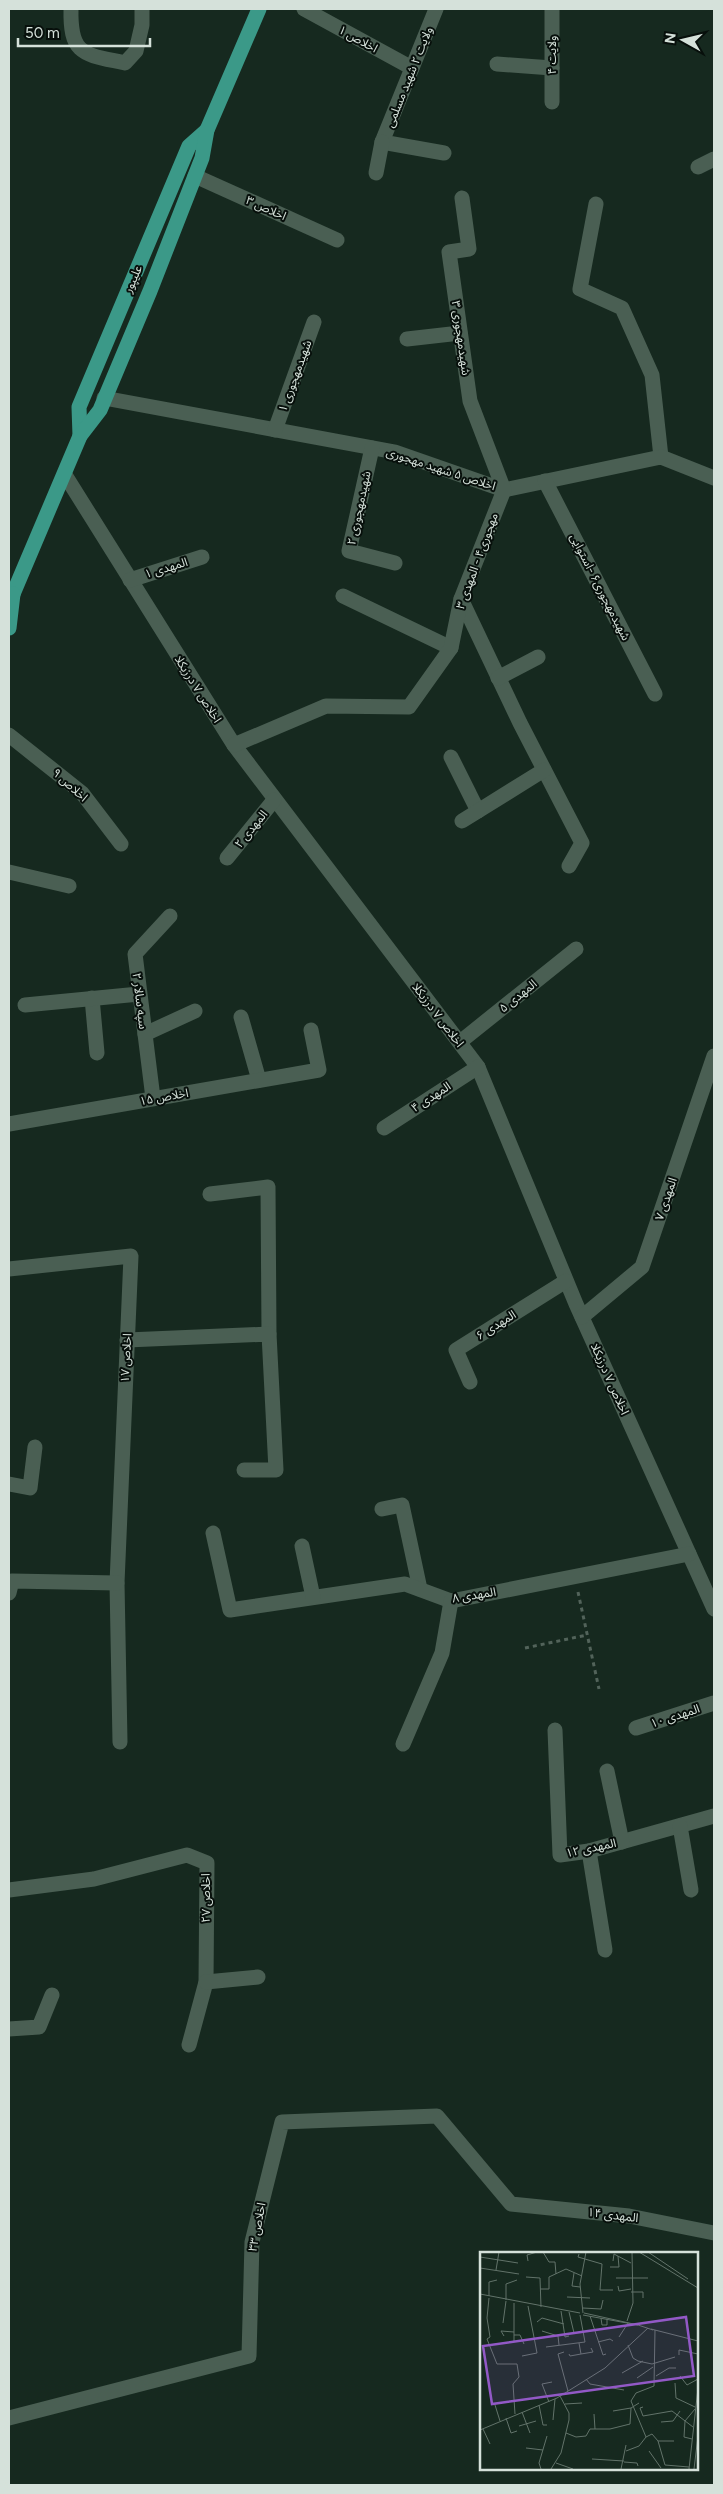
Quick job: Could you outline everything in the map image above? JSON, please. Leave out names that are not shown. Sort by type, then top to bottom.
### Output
[{"type":"main road","name":"علیپور","points":[[9,628],[11,596],[65,475],[80,436],[100,410],[150,291],[202,158],[207,130],[260,9]]},
{"type":"main road","name":"علیپور","points":[[80,436],[79,407],[189,146],[207,130]]},
{"type":"street","points":[[71,9],[70,28],[77,44],[86,55],[125,63],[136,51],[142,25],[142,9]]},
{"type":"street","name":"اخلاص ۱","points":[[304,9],[412,68]]},
{"type":"street","name":"ولایت ۲ شهید مسلمی","points":[[436,9],[382,142],[444,153]]},
{"type":"street","name":"ولایت ۴","points":[[552,9],[552,102]]},
{"type":"street","points":[[497,64],[552,68]]},
{"type":"street","points":[[376,173],[382,142]]},
{"type":"street","points":[[698,168],[714,159]]},
{"type":"street","name":"اخلاص ۳","points":[[195,176],[337,240]]},
{"type":"street","name":"شهیدمهجوری ۳","points":[[462,198],[470,249],[449,252],[460,333],[470,401],[504,490]]},
{"type":"street","points":[[596,204],[580,289],[622,308],[652,375],[660,457],[714,478]]},
{"type":"street","name":"شهیدمهجوری ۱","points":[[275,430],[314,322]]},
{"type":"street","points":[[408,339],[460,333]]},
{"type":"street","name":"اخلاص ۵ شهید مهجوری","points":[[104,398],[395,452],[504,490],[660,457]]},
{"type":"street","name":"شهیدمهجوری ۲","points":[[372,448],[349,551],[395,563]]},
{"type":"street","name":"اخلاص ۷ درزیکلا","points":[[65,475],[234,745],[478,1067],[566,1281],[714,1609]]},
{"type":"street","name":"شهیدمهجوری۶ -استوایی","points":[[545,481],[655,694]]},
{"type":"street","name":"مهجوری۴ - المهدی ۳","points":[[234,745],[326,706],[409,707],[451,648],[461,599],[504,490]]},
{"type":"street","name":"المهدی ۱","points":[[130,580],[202,558]]},
{"type":"street","points":[[343,596],[451,648]]},
{"type":"street","points":[[461,599],[498,678],[582,843],[569,866]]},
{"type":"street","points":[[498,678],[538,657]]},
{"type":"street","name":"اخلاص ۹","points":[[9,734],[82,793],[121,844]]},
{"type":"street","points":[[451,757],[478,811]]},
{"type":"street","points":[[462,821],[544,770]]},
{"type":"street","name":"المهدی ۲","points":[[227,858],[274,800]]},
{"type":"street","points":[[9,872],[69,886]]},
{"type":"street","name":"سپه سالار ۲","points":[[153,1098],[135,954],[170,916]]},
{"type":"street","name":"المهدی ۵","points":[[460,1042],[576,949]]},
{"type":"street","points":[[25,1005],[139,994]]},
{"type":"street","points":[[92,998],[97,1053]]},
{"type":"street","points":[[144,1034],[195,1011]]},
{"type":"street","points":[[241,1017],[259,1080]]},
{"type":"street","name":"اخلاص ۱۵","points":[[9,1124],[319,1070],[311,1030]]},
{"type":"street","name":"المهدی ۷","points":[[582,1317],[642,1267],[711,1074],[714,1056]]},
{"type":"street","name":"المهدی ۴","points":[[384,1128],[478,1067]]},
{"type":"street","points":[[210,1194],[268,1187],[269,1334],[276,1470],[244,1470]]},
{"type":"street","name":"اخلاص ۱۷","points":[[9,1269],[131,1256],[116,1583],[120,1742]]},
{"type":"street","name":"المهدی ۶","points":[[470,1382],[456,1350],[566,1281]]},
{"type":"street","points":[[127,1340],[269,1334]]},
{"type":"street","points":[[9,1484],[30,1488],[35,1446]]},
{"type":"street","points":[[382,1509],[402,1505],[420,1589]]},
{"type":"street","name":"المهدی ۸","points":[[213,1533],[230,1610],[405,1584],[450,1601],[689,1554]]},
{"type":"street","points":[[302,1546],[313,1597]]},
{"type":"street","points":[[9,1593],[12,1581],[116,1583]]},
{"type":"street","points":[[403,1744],[442,1653],[450,1601]]},
{"type":"street","name":"المهدی ۱۰","points":[[636,1728],[714,1703]]},
{"type":"street","name":"المهدی ۱۲","points":[[555,1730],[560,1855],[589,1851],[714,1816]]},
{"type":"street","points":[[607,1771],[622,1842]]},
{"type":"street","points":[[680,1826],[691,1890]]},
{"type":"street","points":[[589,1851],[605,1950]]},
{"type":"street","name":"اخلاص ۲۷","points":[[9,1890],[94,1879],[187,1855],[207,1863],[206,1982],[190,2045]]},
{"type":"street","points":[[206,1982],[258,1977]]},
{"type":"street","points":[[9,2029],[39,2027],[52,1994]]},
{"type":"street","name":"اخلاص ۳۳","points":[[9,2418],[249,2356],[252,2242],[282,2122],[437,2116],[511,2204]]},
{"type":"street","name":"المهدی ۱۴","points":[[511,2204],[629,2216],[714,2233]]},
{"type":"path","points":[[574,1576],[599,1689]]},
{"type":"path","points":[[525,1648],[587,1635]]}]
